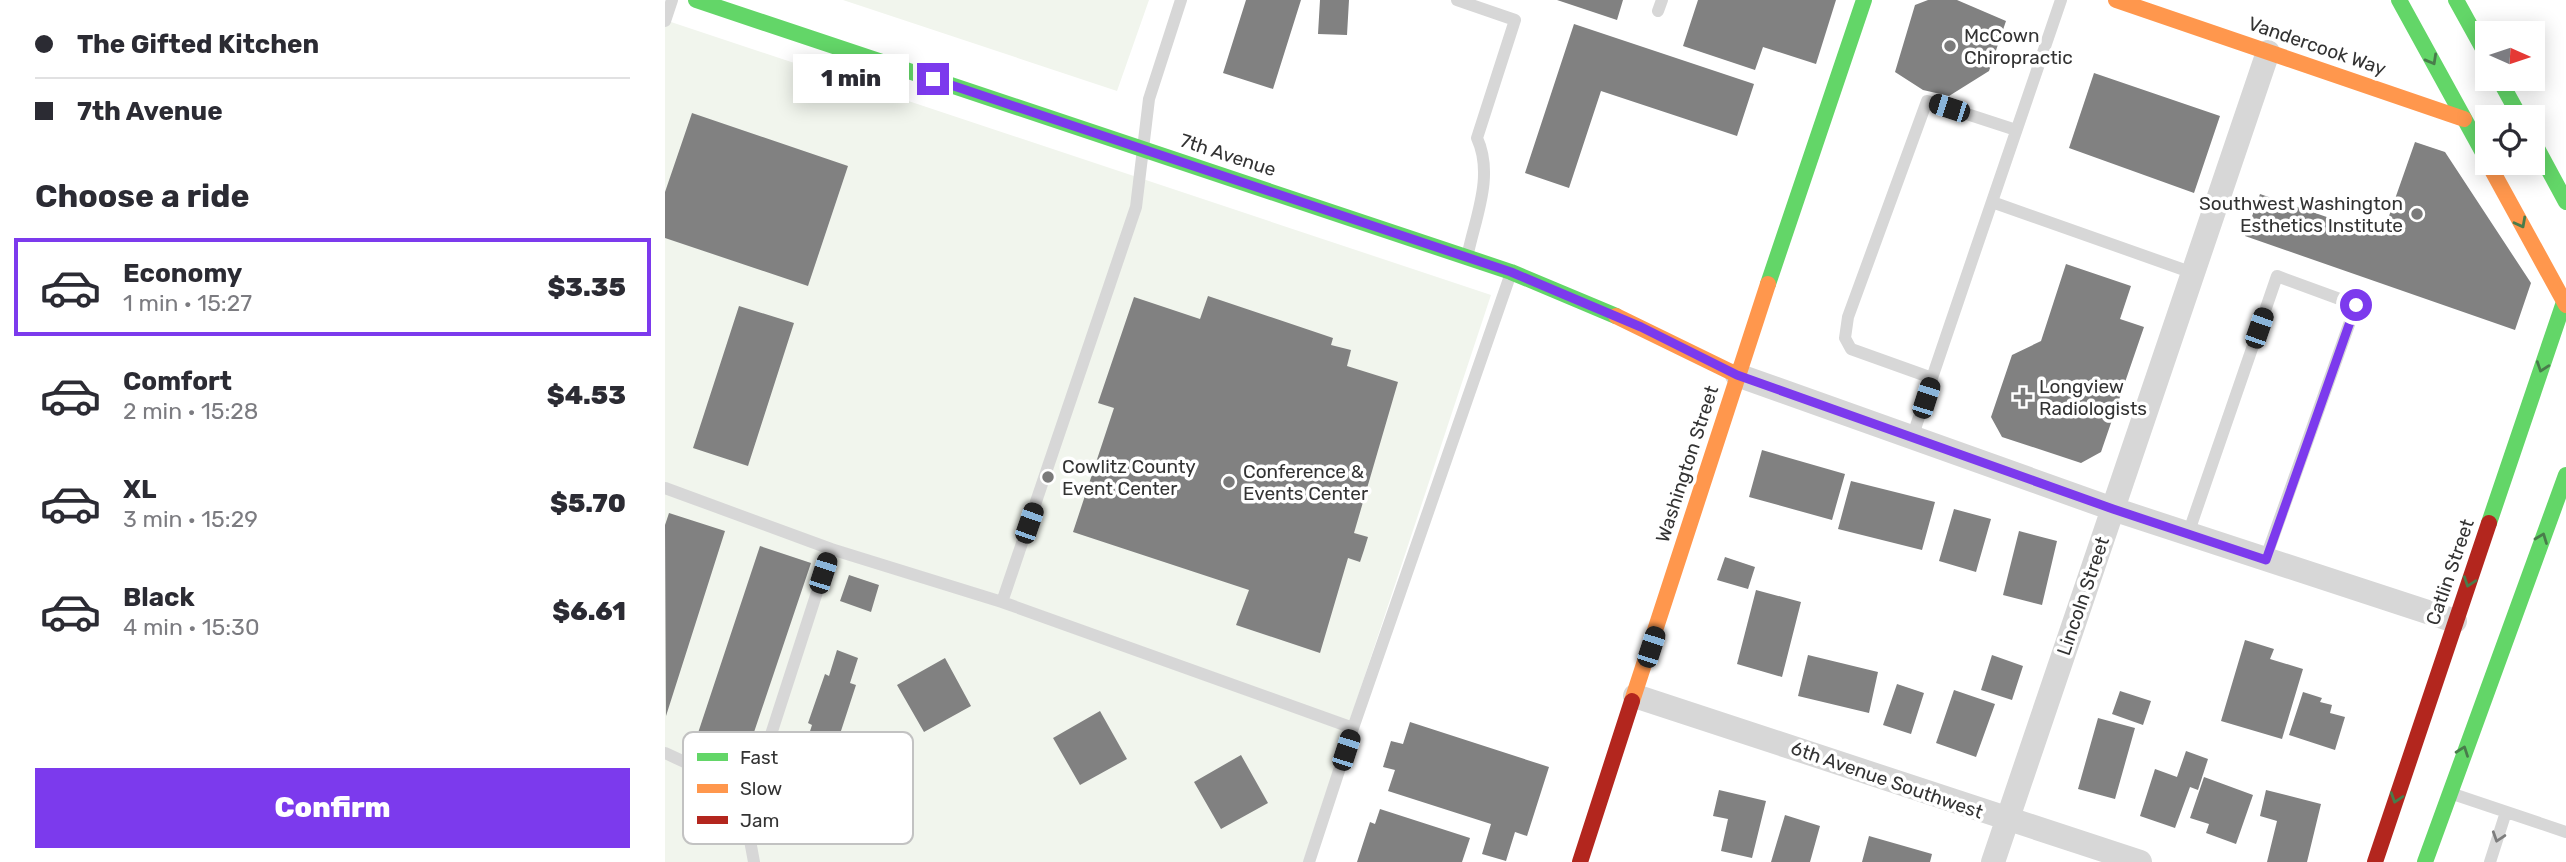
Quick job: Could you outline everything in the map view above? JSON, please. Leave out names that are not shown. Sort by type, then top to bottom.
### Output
[{"type":"street","name":"7th Avenue","points":[[696,0],[1511,272],[1641,327],[1737,375]]},
{"type":"street","name":"Washington Street","points":[[1580,862],[1737,375],[1864,0]]},
{"type":"street","name":"Vandercook Way","points":[[2116,0],[2465,119]]},
{"type":"street","points":[[2399,0],[2475,137]]},
{"type":"street","points":[[2456,0],[2475,34]]},
{"type":"street","name":"Lincoln Street","points":[[1993,862],[2268,52]]},
{"type":"street","points":[[2545,163],[2566,202]]},
{"type":"street","points":[[2496,175],[2565,301]]},
{"type":"street","name":"Catlin Street","points":[[2375,862],[2565,301]]},
{"type":"street","points":[[1737,375],[2113,509],[2455,621]]},
{"type":"street","points":[[2425,862],[2448,792],[2566,475]]},
{"type":"street","name":"6th Avenue Southwest","points":[[1635,696],[2007,821],[2140,862]]},
{"type":"lane","points":[[665,21],[672,0]]},
{"type":"lane","points":[[1002,602],[1136,207],[1149,99],[1181,0]]},
{"type":"lane","points":[[1457,0],[1515,20],[1477,138],[1483,152],[1485,179],[1467,257]]},
{"type":"lane","points":[[1912,438],[2061,0]]},
{"type":"lane","points":[[1932,378],[1851,349],[1845,338],[1848,317],[1927,101],[2017,130]]},
{"type":"lane","points":[[1992,202],[2193,272]]},
{"type":"lane","points":[[1309,862],[1511,272]]},
{"type":"lane","points":[[2187,534],[2277,276],[2356,305],[2266,560]]},
{"type":"lane","points":[[665,488],[831,548],[1002,602],[1353,728]]},
{"type":"lane","points":[[771,732],[831,548]]},
{"type":"lane","points":[[665,753],[683,761]]},
{"type":"lane","points":[[2448,792],[2566,832]]},
{"type":"lane","points":[[2490,862],[2507,812]]},
{"type":"lane","points":[[751,844],[754,862]]},
{"type":"shaded area","points":[[843,0],[1149,0],[1117,91]]},
{"type":"shaded area","name":"Cowlitz County Event Center","points":[[665,20],[1491,295],[1303,862],[665,862]]},
{"type":"building","points":[[1246,0],[1301,0],[1273,89],[1223,73]]},
{"type":"building","points":[[1320,0],[1349,0],[1347,35],[1318,34]]},
{"type":"building","points":[[1557,0],[1623,0],[1617,20]]},
{"type":"building","points":[[1698,0],[1836,0],[1816,64],[1763,47],[1755,70],[1683,46]]},
{"type":"building","name":"McCown Chiropractic","points":[[1928,0],[1957,0],[2006,21],[1989,71],[1949,96],[1923,90],[1895,72],[1915,5]]},
{"type":"building","points":[[1574,24],[1754,84],[1737,136],[1601,91],[1569,188],[1525,173]]},
{"type":"building","points":[[2094,73],[2220,116],[2194,193],[2069,148]]},
{"type":"building","points":[[692,113],[848,166],[808,286],[665,238],[665,192]]},
{"type":"building","points":[[2415,142],[2445,152],[2531,283],[2515,330],[2245,236],[2260,194],[2382,236]]},
{"type":"building","points":[[2066,264],[2131,286],[2120,319],[2144,327],[2101,452],[2081,463],[2002,437],[1991,417],[2012,355],[2041,341]]},
{"type":"building","name":"Conference & Events Center","points":[[1208,296],[1333,338],[1331,345],[1351,350],[1347,366],[1398,382],[1354,533],[1368,537],[1360,562],[1348,558],[1320,653],[1236,625],[1249,590],[1073,532],[1114,408],[1098,403],[1134,297],[1200,319]]},
{"type":"building","points":[[739,306],[794,323],[748,466],[693,448]]},
{"type":"building","points":[[1762,450],[1845,474],[1832,520],[1749,497]]},
{"type":"building","points":[[1851,481],[1935,502],[1922,550],[1838,529]]},
{"type":"building","points":[[1954,509],[1991,519],[1976,572],[1939,561]]},
{"type":"building","points":[[669,513],[725,531],[666,716],[665,525]]},
{"type":"building","points":[[2019,531],[2057,541],[2042,605],[2003,595]]},
{"type":"building","points":[[760,546],[811,563],[754,732],[698,732]]},
{"type":"building","points":[[1725,557],[1755,567],[1748,589],[1717,580]]},
{"type":"building","points":[[849,575],[879,585],[871,612],[840,601]]},
{"type":"building","points":[[1756,590],[1801,602],[1782,677],[1737,664]]},
{"type":"building","points":[[2245,640],[2274,649],[2270,659],[2303,669],[2282,739],[2221,721]]},
{"type":"building","points":[[837,650],[858,658],[850,683],[856,685],[841,732],[810,732],[812,725],[808,723],[825,674],[829,676]]},
{"type":"building","points":[[1808,655],[1878,672],[1869,713],[1798,696]]},
{"type":"building","points":[[1992,655],[2023,666],[2012,700],[1981,690]]},
{"type":"building","points":[[945,658],[971,706],[924,732],[897,685]]},
{"type":"building","points":[[1897,684],[1924,693],[1911,734],[1883,725]]},
{"type":"building","points":[[1954,690],[1995,704],[1976,757],[1936,743]]},
{"type":"building","points":[[2120,691],[2151,701],[2143,725],[2112,714]]},
{"type":"building","points":[[2303,692],[2322,698],[2320,702],[2332,705],[2330,713],[2345,717],[2335,750],[2289,735]]},
{"type":"building","points":[[1100,711],[1127,759],[1080,785],[1053,738]]},
{"type":"building","points":[[2098,718],[2135,728],[2115,799],[2078,789]]},
{"type":"building","points":[[1410,722],[1549,767],[1527,836],[1515,832],[1506,861],[1482,854],[1491,824],[1388,791],[1395,770],[1383,767],[1391,741],[1403,744]]},
{"type":"building","points":[[2186,751],[2208,759],[2198,790],[2190,787],[2175,828],[2140,816],[2155,769],[2177,777]]},
{"type":"building","points":[[1241,755],[1268,803],[1221,829],[1194,782]]},
{"type":"building","points":[[2204,777],[2253,795],[2236,844],[2206,833],[2209,824],[2190,818]]},
{"type":"building","points":[[1719,790],[1766,801],[1752,858],[1721,851],[1728,819],[1713,816]]},
{"type":"building","points":[[2266,790],[2321,804],[2307,862],[2267,862],[2277,821],[2260,816]]},
{"type":"building","points":[[1380,809],[1470,838],[1462,862],[1357,862],[1370,822],[1375,824]]},
{"type":"building","points":[[1785,815],[1820,826],[1810,862],[1771,862]]},
{"type":"building","points":[[1869,836],[1932,854],[1930,862],[1862,862]]},
{"type":"traffic: fast","points":[[696,0],[1511,272],[1616,316]]},
{"type":"traffic: fast","points":[[1768,284],[1864,0]]},
{"type":"traffic: fast","points":[[2399,0],[2475,138]]},
{"type":"traffic: fast","points":[[2456,0],[2475,34]]},
{"type":"traffic: fast","points":[[2506,91],[2513,105]]},
{"type":"traffic: fast","points":[[2545,163],[2566,202]]},
{"type":"traffic: fast","points":[[2489,523],[2564,302]]},
{"type":"traffic: fast","points":[[2425,862],[2566,475]]},
{"type":"traffic: slow","points":[[2116,0],[2464,119]]},
{"type":"traffic: slow","points":[[2495,175],[2566,305]]},
{"type":"traffic: slow","points":[[1632,701],[1768,284]]},
{"type":"traffic: slow","points":[[1616,316],[1737,375]]},
{"type":"traffic: jam","points":[[2375,862],[2489,523]]},
{"type":"traffic: jam","points":[[1580,862],[1632,701]]},
{"type":"place","name":"McCown Chiropractic","points":[[1950,46]]},
{"type":"place","name":"Southwest Washington Esthetics Institute","points":[[2417,214]]},
{"type":"place","name":"Longview Radiologists","points":[[2023,397]]},
{"type":"place","name":"Cowlitz County Event Center","points":[[1048,477]]},
{"type":"place","name":"Conference & Events Center","points":[[1229,482]]},
{"type":"route","points":[[933,79],[1511,272],[1641,327],[1737,375],[2113,509],[2266,560],[2356,305]]}]
